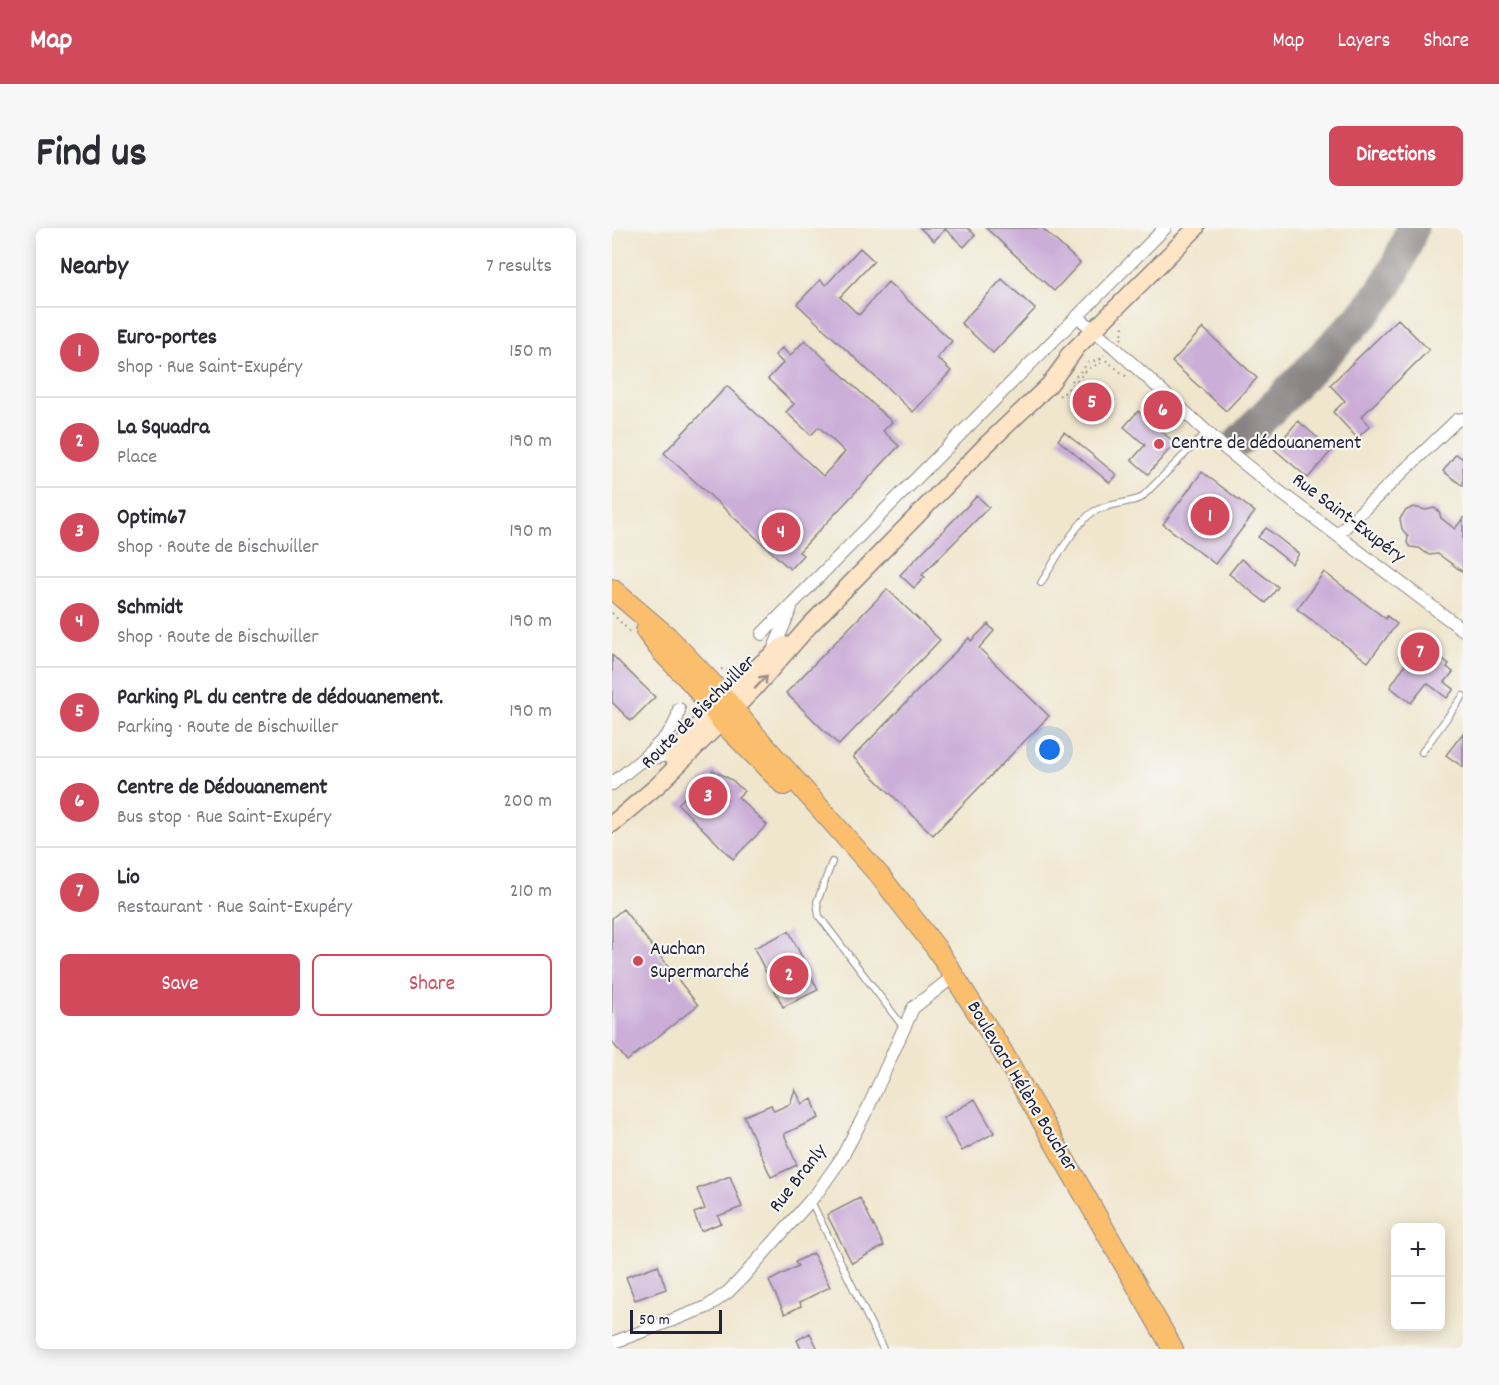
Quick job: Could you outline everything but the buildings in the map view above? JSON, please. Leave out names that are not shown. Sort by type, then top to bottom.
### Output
[{"type":"main road","name":"Boulevard Hélène Boucher","points":[[614,590],[631,609],[662,652],[723,710],[848,839],[936,948],[999,1046],[1173,1349]]},
{"type":"street","points":[[762,634],[1165,228]]},
{"type":"street","name":"Route de Bischwiller","points":[[612,815],[651,783],[693,730],[723,710],[791,649],[809,626],[986,445],[1049,385],[1075,350],[1196,228]]},
{"type":"street","name":"Rue Saint-Exupéry","points":[[1078,317],[1114,346],[1207,432],[1276,489],[1463,630]]},
{"type":"street","points":[[1337,535],[1457,420],[1463,419]]},
{"type":"street","points":[[772,654],[792,604]]},
{"type":"street","name":"Route de Bischwiller","points":[[612,824],[658,784],[723,710],[759,663],[809,626]]},
{"type":"street","name":"Route de Bischwiller","points":[[612,784],[674,728],[679,709]]},
{"type":"street","points":[[639,762],[677,752]]},
{"type":"street","name":"Rue Branly","points":[[612,1343],[707,1307],[728,1292],[742,1278],[811,1200],[841,1159],[857,1132],[910,1014],[917,1004],[954,976]]},
{"type":"lane","points":[[1041,583],[1065,544],[1092,512],[1107,505],[1141,498],[1207,432]]},
{"type":"lane","points":[[1422,753],[1463,696]]},
{"type":"lane","points":[[832,862],[817,902],[819,916],[904,1028]]},
{"type":"lane","points":[[811,1200],[883,1349]]},
{"type":"path","points":[[1053,389],[1061,396],[1089,368],[1101,361],[1088,363],[1061,392]]},
{"type":"path","points":[[612,613],[636,638]]},
{"type":"taxiway","points":[[1241,440],[1366,312],[1393,273],[1412,228]]},
{"type":"place","name":"Parking PL du centre de dédouanement.","points":[[1092,402]]},
{"type":"place","name":"Centre de Dédouanement","points":[[1163,410]]},
{"type":"place","name":"Centre de dédouanement","points":[[1159,444]]},
{"type":"place","name":"Euro-portes","points":[[1210,516]]},
{"type":"place","name":"Schmidt","points":[[781,532]]},
{"type":"place","name":"Lio","points":[[1420,652]]},
{"type":"place","name":"Optim67","points":[[708,796]]},
{"type":"place","name":"Auchan Supermarché","points":[[638,961]]},
{"type":"place","name":"La Squadra","points":[[789,975]]}]
